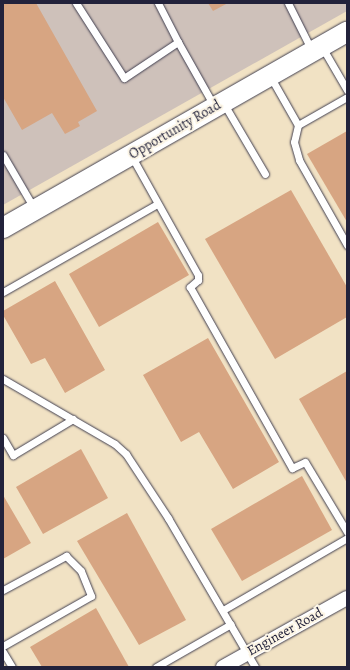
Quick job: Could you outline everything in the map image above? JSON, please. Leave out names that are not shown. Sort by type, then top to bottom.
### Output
[{"type":"street","name":"Opportunity Road","points":[[3,228],[347,32]]},
{"type":"street","name":"Engineer Road","points":[[223,667],[347,598]]},
{"type":"lane","points":[[76,3],[124,78],[178,42]]},
{"type":"lane","points":[[158,3],[178,42],[265,174]]},
{"type":"lane","points":[[288,3],[317,49],[347,90]]},
{"type":"lane","points":[[270,76],[298,125],[294,142],[299,160],[347,245]]},
{"type":"lane","points":[[298,125],[347,97]]},
{"type":"lane","points":[[3,155],[35,210]]},
{"type":"lane","points":[[131,155],[198,275],[198,280],[190,287],[292,468],[304,462],[347,532]]},
{"type":"lane","points":[[3,292],[157,204]]},
{"type":"lane","points":[[3,379],[115,444],[126,454],[155,497],[223,610],[255,667]]},
{"type":"lane","points":[[3,438],[13,455],[73,419]]},
{"type":"lane","points":[[223,610],[347,538]]},
{"type":"lane","points":[[3,590],[66,556],[81,571],[91,596],[3,646]]},
{"type":"lane","points":[[156,667],[231,624]]},
{"type":"lane","points":[[3,652],[12,667]]},
{"type":"shaded area","points":[[3,3],[347,3],[347,11],[3,205]]},
{"type":"building","points":[[3,3],[36,3],[97,111],[78,122],[80,126],[65,134],[52,113],[22,130],[3,97]]},
{"type":"building","points":[[208,3],[228,3],[213,11]]},
{"type":"building","points":[[347,131],[347,222],[307,154]]},
{"type":"building","points":[[291,190],[347,287],[347,317],[275,359],[205,239]]},
{"type":"building","points":[[158,222],[189,275],[99,327],[69,274]]},
{"type":"building","points":[[55,281],[105,370],[65,393],[45,358],[31,364],[3,315],[3,311]]},
{"type":"building","points":[[208,338],[279,462],[233,489],[199,432],[181,442],[143,375]]},
{"type":"building","points":[[347,371],[347,483],[299,399]]},
{"type":"building","points":[[81,449],[108,498],[43,534],[16,487]]},
{"type":"building","points":[[302,476],[332,530],[242,581],[211,529]]},
{"type":"building","points":[[3,495],[31,543],[3,559]]},
{"type":"building","points":[[127,513],[186,620],[139,645],[77,541]]},
{"type":"building","points":[[96,608],[129,667],[42,667],[30,647]]}]
